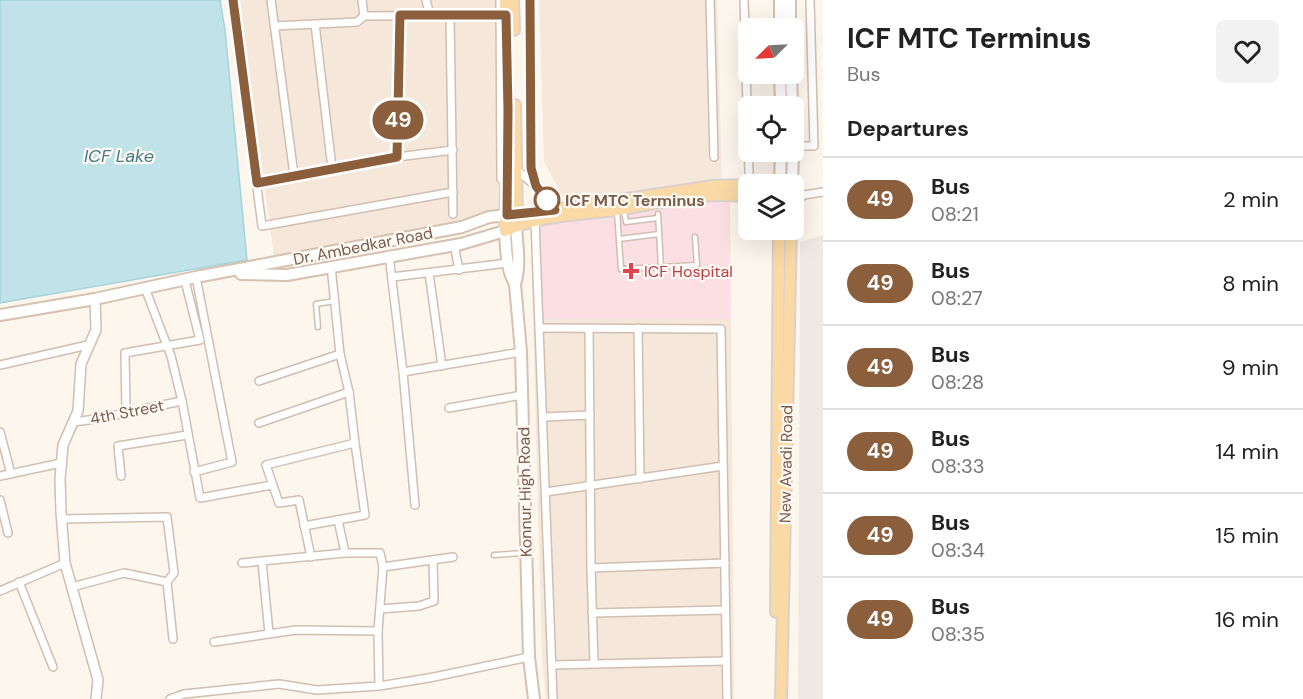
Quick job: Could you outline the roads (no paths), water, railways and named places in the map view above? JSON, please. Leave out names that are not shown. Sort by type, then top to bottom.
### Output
[{"type":"main road","points":[[505,0],[508,110],[508,211],[505,231]]},
{"type":"main road","name":"Konnur High Road","points":[[513,0],[506,14],[516,169],[508,211],[516,226],[518,250],[515,284],[521,352],[529,657],[534,699]]},
{"type":"main road","points":[[780,0],[780,18]]},
{"type":"main road","points":[[790,0],[790,18]]},
{"type":"main road","points":[[505,231],[535,220],[713,186],[738,185]]},
{"type":"main road","points":[[508,211],[555,210],[715,194],[738,196]]},
{"type":"main road","name":"Dr. Ambedkar Road","points":[[0,315],[95,299],[453,229],[508,211]]},
{"type":"main road","name":"Konnur High Road","points":[[505,231],[508,263],[511,278],[515,284]]},
{"type":"main road","name":"Dr. Ambedkar Road","points":[[218,274],[287,275],[452,245],[505,231]]},
{"type":"main road","name":"New Avadi Road","points":[[775,699],[779,240]]},
{"type":"main road","name":"New Avadi Road","points":[[781,699],[791,240]]},
{"type":"street","points":[[233,0],[262,226],[453,192]]},
{"type":"street","points":[[271,0],[294,175]]},
{"type":"street","points":[[362,0],[364,16]]},
{"type":"street","points":[[426,0],[430,15]]},
{"type":"street","points":[[275,26],[357,21],[364,16],[506,14],[500,0]]},
{"type":"street","points":[[530,0],[531,168],[536,186]]},
{"type":"street","points":[[710,0],[714,157]]},
{"type":"street","points":[[744,0],[749,172]]},
{"type":"street","points":[[804,146],[814,146],[810,0]]},
{"type":"street","points":[[397,157],[400,15]]},
{"type":"street","points":[[450,15],[453,214]]},
{"type":"street","points":[[315,24],[332,168]]},
{"type":"street","points":[[257,183],[397,157],[453,150]]},
{"type":"street","points":[[516,169],[536,186],[555,210]]},
{"type":"street","points":[[804,195],[823,192]]},
{"type":"street","points":[[535,220],[553,699]]},
{"type":"street","points":[[453,229],[452,245],[459,270]]},
{"type":"street","points":[[389,255],[403,372],[415,505]]},
{"type":"street","points":[[392,277],[508,263]]},
{"type":"street","points":[[304,526],[365,515],[349,392],[340,354],[331,266]]},
{"type":"street","points":[[429,273],[442,366]]},
{"type":"street","points":[[126,412],[124,353],[200,340],[190,279]]},
{"type":"street","points":[[190,279],[232,462],[194,472]]},
{"type":"street","points":[[145,288],[167,347],[182,401],[200,498],[272,485]]},
{"type":"street","points":[[95,299],[96,330],[81,364],[78,411],[63,445],[61,519],[65,563],[98,680],[96,699]]},
{"type":"street","points":[[539,328],[721,329],[727,699]]},
{"type":"street","points":[[589,328],[594,664]]},
{"type":"street","points":[[638,328],[640,479]]},
{"type":"street","points":[[0,365],[88,345]]},
{"type":"street","points":[[403,372],[521,352]]},
{"type":"street","points":[[259,381],[340,354]]},
{"type":"street","points":[[259,423],[349,392]]},
{"type":"street","points":[[449,408],[522,395]]},
{"type":"street","name":"4th Street","points":[[73,422],[106,418],[182,401]]},
{"type":"street","points":[[543,417],[590,415]]},
{"type":"street","points":[[0,432],[11,474]]},
{"type":"street","points":[[121,476],[118,446],[187,435]]},
{"type":"street","points":[[311,557],[298,500],[279,503],[266,465],[355,443]]},
{"type":"street","points":[[0,476],[62,462]]},
{"type":"street","points":[[546,492],[723,466]]},
{"type":"street","points":[[0,500],[8,533]]},
{"type":"street","points":[[61,519],[167,517],[174,573],[167,582],[173,639]]},
{"type":"street","points":[[338,520],[345,553]]},
{"type":"street","points":[[242,563],[345,553],[380,553],[383,567],[378,631],[380,686]]},
{"type":"street","points":[[383,567],[453,557]]},
{"type":"street","points":[[380,609],[419,606],[434,601],[434,560]]},
{"type":"street","points":[[262,562],[269,633]]},
{"type":"street","points":[[0,591],[65,563]]},
{"type":"street","points":[[591,568],[725,563]]},
{"type":"street","points":[[72,587],[124,573],[167,582]]},
{"type":"street","points":[[19,582],[53,667]]},
{"type":"street","points":[[592,613],[725,610]]},
{"type":"street","points":[[214,642],[296,630],[378,631]]},
{"type":"street","points":[[170,699],[184,694],[279,684],[317,690],[380,686],[529,657]]},
{"type":"street","points":[[552,665],[726,661]]},
{"type":"street","points":[[317,690],[319,699]]},
{"type":"lane","points":[[620,204],[626,222],[658,216],[661,267]]},
{"type":"lane","points":[[620,204],[621,269],[697,265],[695,237]]},
{"type":"lane","points":[[619,239],[659,234]]},
{"type":"lane","points":[[318,327],[316,304],[336,301]]},
{"type":"lane","points":[[494,555],[526,553]]},
{"type":"water","name":"ICF Lake","points":[[0,0],[220,0],[225,30],[247,260],[0,303]]},
{"type":"place","name":"ICF MTC Terminus","points":[[547,200]]},
{"type":"place","name":"ICF Hospital","points":[[631,271]]}]
